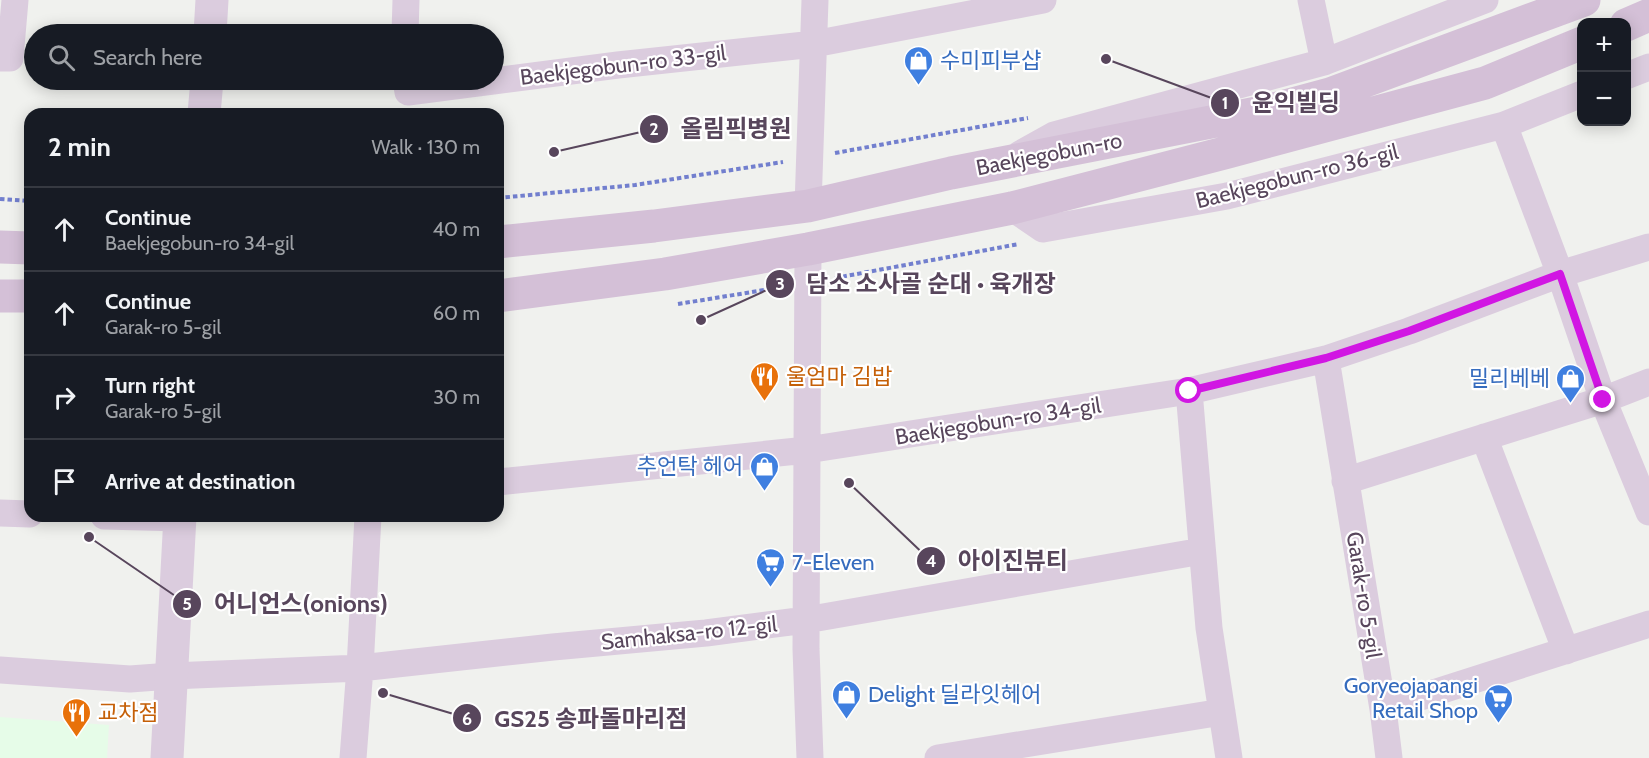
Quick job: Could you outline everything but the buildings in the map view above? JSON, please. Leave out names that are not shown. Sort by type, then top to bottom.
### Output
[{"type":"main road","name":"Baekjegobun-ro","points":[[504,241],[654,226],[808,206],[940,175],[1267,111],[1330,94],[1584,0]]},
{"type":"main road","points":[[1631,23],[1649,15]]},
{"type":"main road","name":"Baekjegobun-ro","points":[[504,295],[665,274],[808,249],[1012,208],[1485,83],[1577,45]]},
{"type":"main road","points":[[0,247],[24,248]]},
{"type":"main road","points":[[0,296],[24,296]]},
{"type":"street","points":[[0,58],[10,58],[15,0]]},
{"type":"street","points":[[211,24],[212,0]]},
{"type":"street","points":[[405,24],[406,0]]},
{"type":"street","points":[[808,206],[815,0]]},
{"type":"street","name":"Baekjegobun-ro 33-gil","points":[[504,79],[618,64],[814,44],[1043,0]]},
{"type":"street","points":[[1311,0],[1324,62]]},
{"type":"street","points":[[1006,162],[1054,135],[1324,62],[1485,0]]},
{"type":"street","points":[[1631,74],[1649,67]]},
{"type":"street","points":[[205,108],[206,90]]},
{"type":"street","name":"Baekjegobun-ro 33-gil","points":[[408,90],[408,92],[423,90]]},
{"type":"street","name":"Baekjegobun-ro 36-gil","points":[[1012,208],[1043,229],[1227,196],[1504,125],[1577,96]]},
{"type":"street","points":[[1504,125],[1560,274],[1603,400],[1649,512]]},
{"type":"street","points":[[1326,358],[1409,331],[1560,274],[1649,247]]},
{"type":"street","points":[[808,249],[806,620],[810,758]]},
{"type":"street","name":"Baekjegobun-ro 34-gil","points":[[504,481],[807,450],[1189,391],[1326,358]]},
{"type":"street","name":"Garak-ro 5-gil","points":[[1326,358],[1389,758]]},
{"type":"street","points":[[1346,481],[1603,400],[1649,382]]},
{"type":"street","points":[[1189,391],[1209,628],[1229,758]]},
{"type":"street","points":[[1484,437],[1566,651]]},
{"type":"street","points":[[0,513],[24,514]]},
{"type":"street","points":[[167,758],[180,522]]},
{"type":"street","points":[[353,758],[368,522]]},
{"type":"street","name":"Samhaksa-ro 12-gil","points":[[0,670],[130,679],[360,668],[706,633],[806,620],[1202,551]]},
{"type":"street","points":[[1383,710],[1649,624]]},
{"type":"street","points":[[938,758],[1222,712]]},
{"type":"path","points":[[504,197],[634,185],[810,157]]},
{"type":"path","points":[[0,199],[24,201]]},
{"type":"shaded area","points":[[0,717],[109,725],[107,758],[0,758]]},
{"type":"place","name":"윤익빌딩","points":[[1106,59]]},
{"type":"place","name":"수미피부샵","points":[[919,86]]},
{"type":"place","name":"올림픽병원","points":[[554,152]]},
{"type":"place","name":"담소 소사골 순대 • 육개장","points":[[701,320]]},
{"type":"place","name":"울엄마 김밥","points":[[765,402]]},
{"type":"place","name":"밀리베베","points":[[1571,404]]},
{"type":"place","name":"아이진뷰티","points":[[849,483]]},
{"type":"place","name":"추언탁 헤어","points":[[764,492]]},
{"type":"place","name":"어니언스(onions)","points":[[89,537]]},
{"type":"place","name":"7-Eleven","points":[[771,588]]},
{"type":"place","name":"GS25 송파돌마리점","points":[[383,693]]},
{"type":"place","name":"Delight 딜라잇헤어","points":[[847,720]]},
{"type":"place","name":"Goryeojapangi Retail Shop","points":[[1499,724]]},
{"type":"place","name":"교차점","points":[[77,738]]},
{"type":"route","points":[[1189,391],[1326,358],[1409,331],[1560,274],[1603,400]]}]
